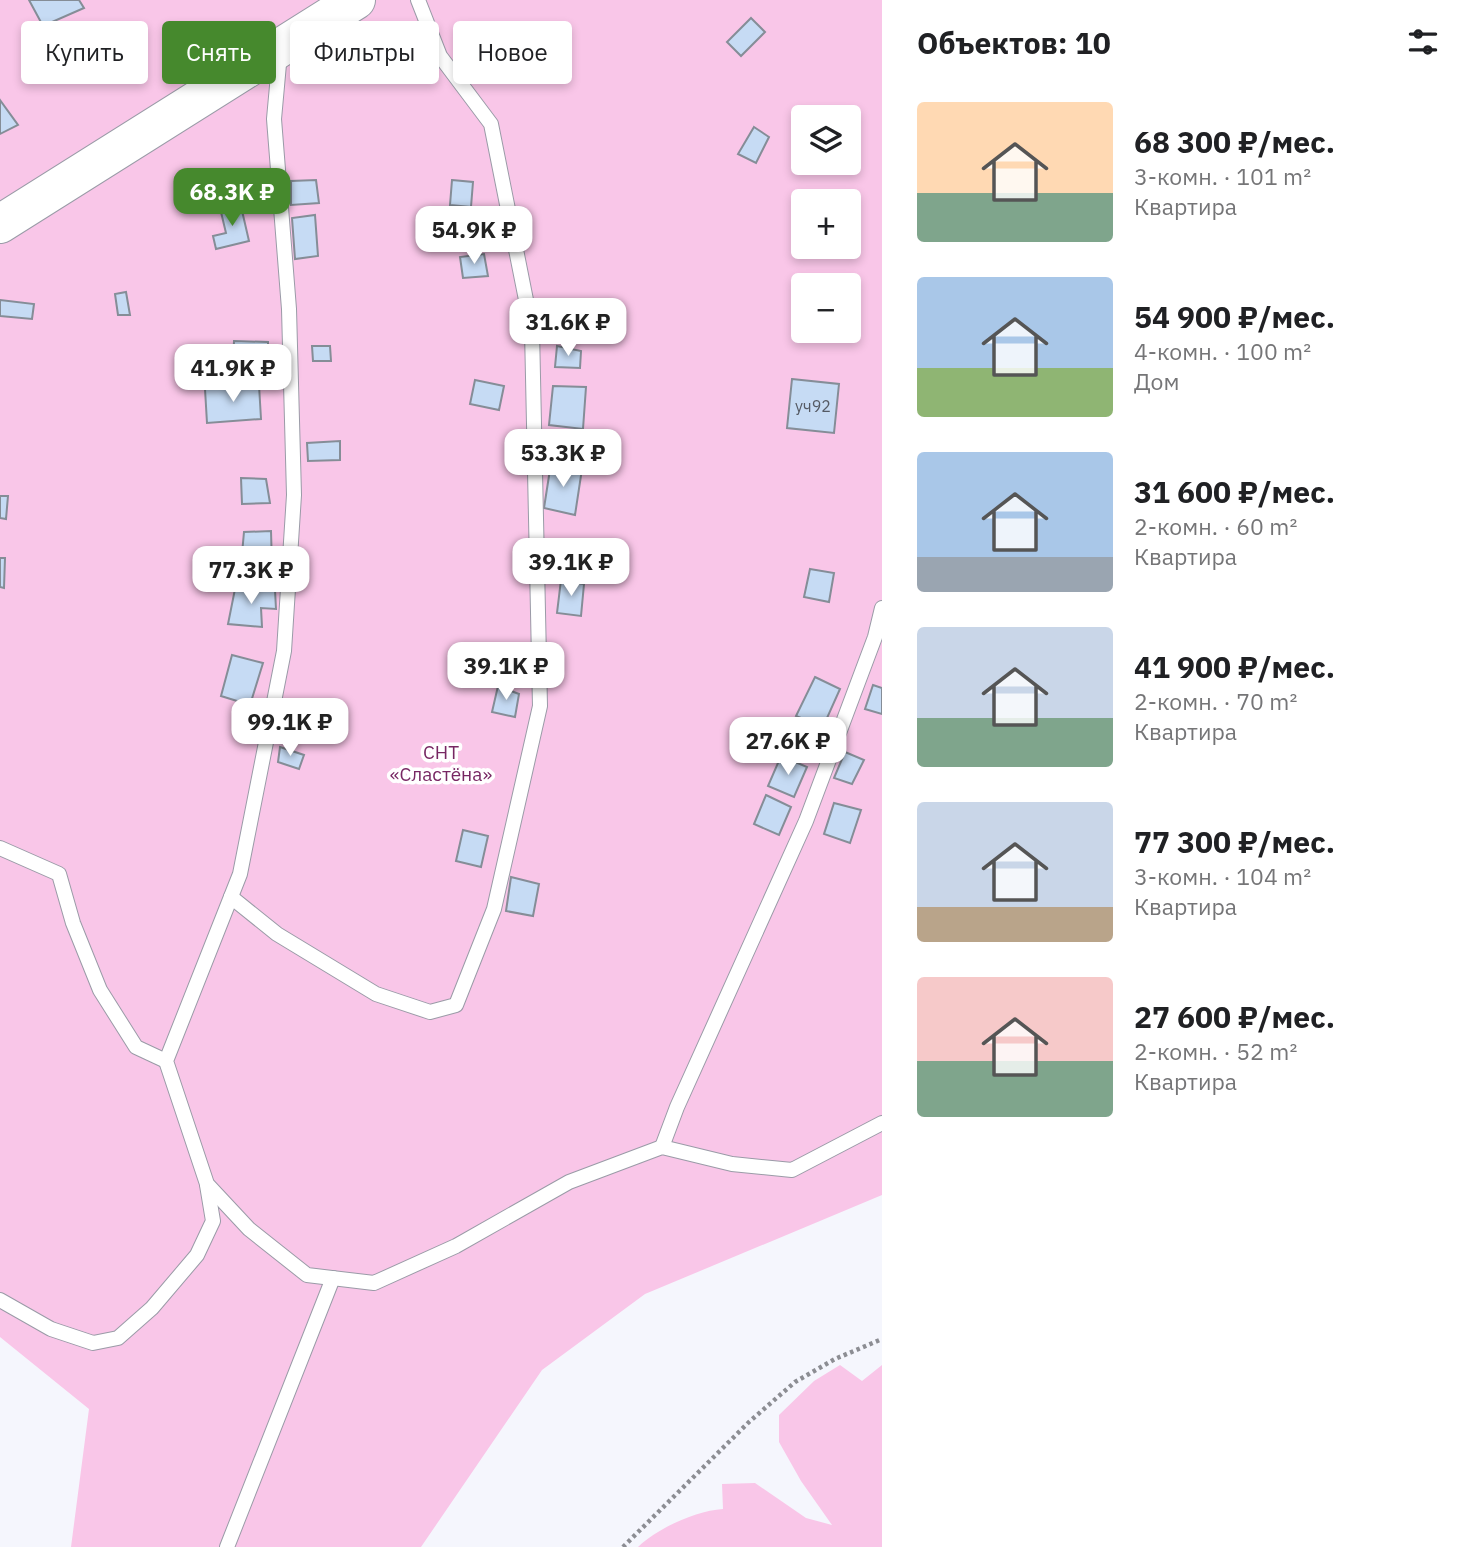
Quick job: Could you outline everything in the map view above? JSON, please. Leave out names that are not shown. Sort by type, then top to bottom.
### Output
[{"type":"street","points":[[0,224],[356,0]]},
{"type":"lane","points":[[231,897],[277,934],[376,994],[430,1012],[456,1006],[494,909],[540,706],[531,330],[491,124],[440,56],[418,0]]},
{"type":"lane","points":[[0,1300],[51,1329],[93,1343],[118,1338],[152,1308],[197,1255],[213,1220],[207,1184],[166,1061],[240,874],[284,651],[294,495],[289,309],[274,118],[280,48]]},
{"type":"lane","points":[[662,1147],[677,1107],[806,821],[875,637],[882,608]]},
{"type":"lane","points":[[0,848],[60,874],[73,923],[100,990],[135,1047],[166,1061]]},
{"type":"lane","points":[[207,1184],[249,1229],[307,1275],[374,1283],[456,1246],[569,1182],[662,1147],[733,1164],[792,1170],[882,1123]]},
{"type":"lane","points":[[227,1547],[332,1278]]},
{"type":"path","points":[[624,1547],[749,1422],[795,1382],[835,1359],[882,1339]]},
{"type":"green space","name":"СНТ «Сластёна»","points":[[0,0],[882,0],[882,1195],[645,1294],[542,1370],[421,1547],[71,1547],[89,1409],[0,1337]]},
{"type":"green space","points":[[840,1365],[862,1381],[882,1365],[882,1547],[638,1547],[656,1533],[678,1522],[701,1513],[723,1509],[722,1484],[755,1483],[806,1518],[832,1525],[801,1481],[779,1442],[779,1415],[814,1381]]},
{"type":"building","points":[[29,0],[79,0],[84,8],[54,21],[40,21]]},
{"type":"building","points":[[751,18],[765,32],[741,56],[727,42]]},
{"type":"building","points":[[0,100],[18,125],[0,134]]},
{"type":"building","points":[[754,127],[769,137],[756,163],[738,154]]},
{"type":"building","points":[[316,180],[319,203],[291,205],[291,181]]},
{"type":"building","points":[[452,180],[473,182],[471,207],[450,205]]},
{"type":"building","points":[[240,202],[249,241],[216,249],[213,236],[226,233],[221,212]]},
{"type":"building","points":[[315,215],[318,256],[295,259],[292,218]]},
{"type":"building","points":[[484,254],[488,276],[463,278],[460,257]]},
{"type":"building","points":[[126,292],[130,315],[118,315],[115,294]]},
{"type":"building","points":[[0,300],[34,304],[32,319],[0,316]]},
{"type":"building","points":[[234,341],[268,342],[268,366],[233,366]]},
{"type":"building","points":[[312,346],[330,346],[331,361],[313,361]]},
{"type":"building","points":[[557,346],[581,351],[580,368],[555,367]]},
{"type":"building","points":[[792,379],[839,384],[834,433],[787,428]]},
{"type":"building","points":[[475,380],[504,386],[499,410],[470,404]]},
{"type":"building","points":[[259,385],[261,419],[207,423],[205,389]]},
{"type":"building","points":[[553,386],[586,387],[583,429],[549,425]]},
{"type":"building","points":[[340,441],[340,460],[308,461],[307,443]]},
{"type":"building","points":[[551,463],[582,469],[575,515],[544,508]]},
{"type":"building","points":[[241,478],[266,479],[270,503],[242,504]]},
{"type":"building","points":[[0,496],[8,496],[6,519],[0,518]]},
{"type":"building","points":[[271,531],[272,566],[241,565],[244,532]]},
{"type":"building","points":[[0,558],[5,558],[4,588],[0,587]]},
{"type":"building","points":[[810,569],[834,573],[829,602],[804,597]]},
{"type":"building","points":[[561,580],[584,584],[581,616],[557,613]]},
{"type":"building","points":[[235,589],[275,590],[276,609],[261,608],[262,627],[228,624]]},
{"type":"building","points":[[232,655],[263,663],[250,705],[221,696]]},
{"type":"building","points":[[815,677],[840,689],[823,727],[796,716]]},
{"type":"building","points":[[873,685],[882,688],[882,714],[865,709]]},
{"type":"building","points":[[498,686],[519,694],[515,717],[492,712]]},
{"type":"building","points":[[280,747],[304,755],[299,769],[278,762]]},
{"type":"building","points":[[845,752],[864,760],[852,784],[834,778]]},
{"type":"building","points":[[781,756],[807,767],[794,797],[768,786]]},
{"type":"building","points":[[766,795],[791,807],[779,835],[754,824]]},
{"type":"building","points":[[834,803],[861,810],[850,843],[824,834]]},
{"type":"building","points":[[463,830],[488,836],[481,867],[456,861]]},
{"type":"building","points":[[511,877],[539,884],[533,916],[506,911]]}]
